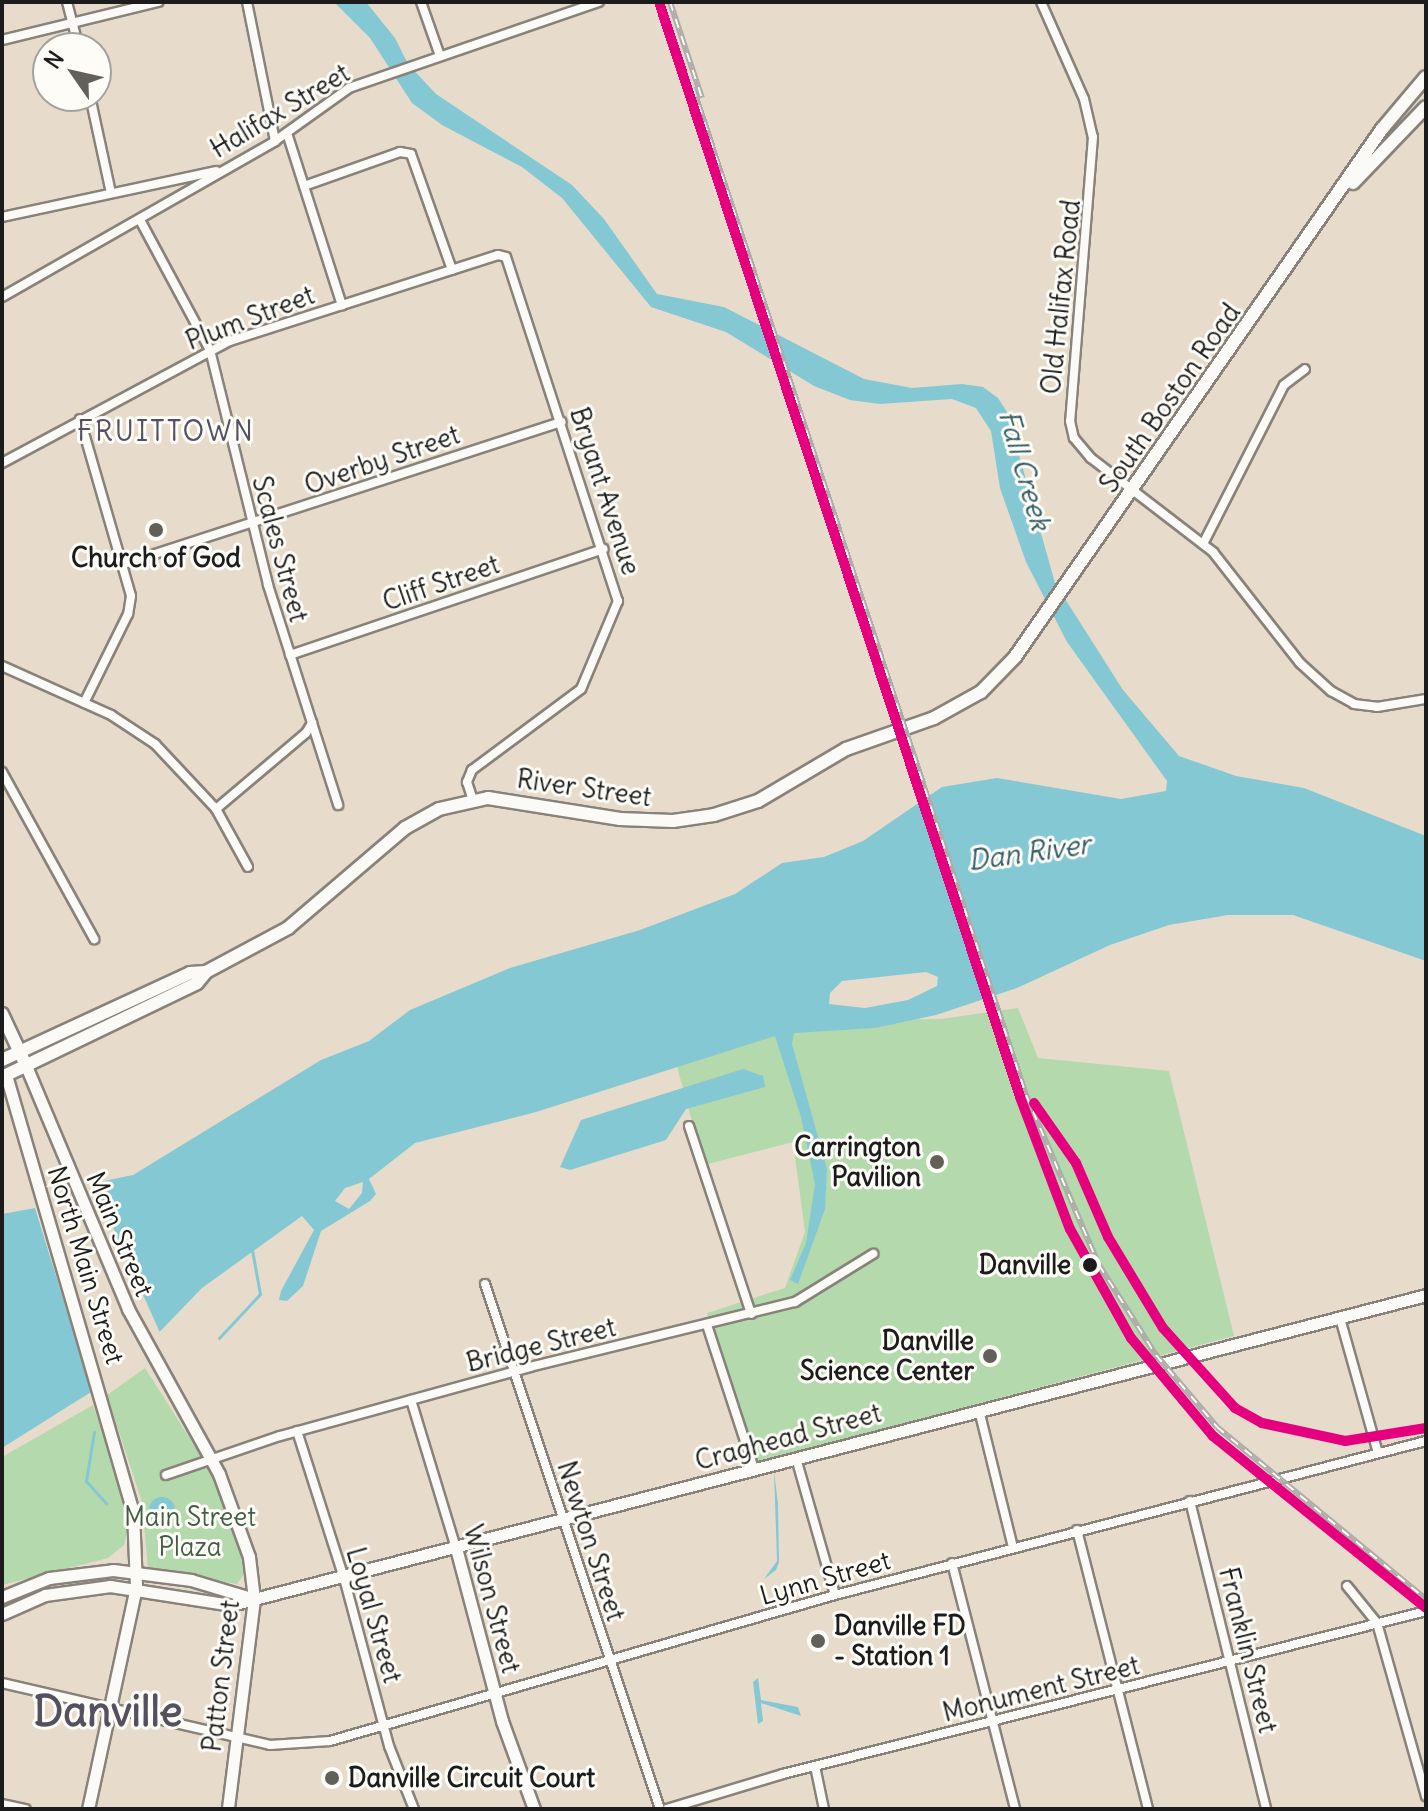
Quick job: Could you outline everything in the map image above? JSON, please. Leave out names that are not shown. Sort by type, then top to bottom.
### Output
[{"type":"main road","name":"South Boston Road","points":[[1043,618],[1334,203],[1382,129],[1426,77]]},
{"type":"main road","name":"South Boston Road","points":[[1334,203],[1426,107]]},
{"type":"main road","name":"River Street","points":[[4,1076],[197,983],[206,972],[288,928],[405,828],[439,809],[473,800],[508,799],[650,821],[734,810],[783,789],[862,741],[934,718],[966,702],[1004,671],[1043,618]]},
{"type":"main road","name":"River Street","points":[[2,1060],[190,973],[206,972]]},
{"type":"main road","points":[[2,1014],[26,1066]]},
{"type":"main road","points":[[2,1060],[4,1076]]},
{"type":"main road","name":"Main Street","points":[[26,1066],[163,1381],[184,1416]]},
{"type":"main road","name":"North Main Street","points":[[4,1076],[113,1431],[133,1511],[138,1572]]},
{"type":"main road","name":"Craghead Street","points":[[2,1614],[65,1590],[136,1587],[231,1605],[1426,1295]]},
{"type":"main road","name":"Patton Street","points":[[184,1416],[211,1459],[241,1528],[254,1599],[228,1809]]},
{"type":"main road","name":"Wilson Street","points":[[456,1548],[496,1695],[534,1809]]},
{"type":"main road","points":[[88,1809],[138,1572]]},
{"type":"main road","name":"Craghead Street","points":[[2,1597],[69,1574],[138,1572],[191,1580],[254,1599]]},
{"type":"street","points":[[67,2],[75,32]]},
{"type":"street","points":[[2,40],[158,2]]},
{"type":"street","points":[[247,2],[275,141]]},
{"type":"street","points":[[421,2],[440,56]]},
{"type":"street","name":"Halifax Street","points":[[2,297],[275,141],[337,94],[371,79],[599,2]]},
{"type":"street","name":"Old Halifax Road","points":[[1041,2],[1084,99],[1093,137],[1071,430],[1091,458],[1203,544],[1300,663],[1331,691],[1363,706],[1426,699]]},
{"type":"street","points":[[93,112],[111,193]]},
{"type":"street","points":[[287,133],[342,305]]},
{"type":"street","points":[[304,186],[405,152],[415,158],[452,270]]},
{"type":"street","points":[[2,217],[219,171]]},
{"type":"street","name":"Scales Street","points":[[140,220],[210,350],[252,525],[338,805]]},
{"type":"street","name":"Plum Street","points":[[2,463],[210,350],[502,256],[515,279]]},
{"type":"street","name":"Bryant Avenue","points":[[473,800],[467,782],[472,770],[574,697],[586,681],[618,601],[604,549],[515,279]]},
{"type":"street","points":[[1203,544],[1284,385],[1305,369]]},
{"type":"street","points":[[80,419],[131,596],[128,614],[84,703]]},
{"type":"street","name":"Overby Street","points":[[124,564],[562,422]]},
{"type":"street","name":"Cliff Street","points":[[290,655],[604,549]]},
{"type":"street","points":[[2,666],[84,703],[155,744],[216,809],[248,867]]},
{"type":"street","points":[[216,809],[312,723]]},
{"type":"street","points":[[2,772],[94,939]]},
{"type":"street","points":[[689,1126],[751,1314]]},
{"type":"street","name":"Bridge Street","points":[[166,1475],[297,1431],[514,1371],[751,1314],[808,1297],[873,1254]]},
{"type":"street","name":"Newton Street","points":[[485,1284],[660,1809]]},
{"type":"street","points":[[1340,1318],[1378,1453]]},
{"type":"street","points":[[707,1325],[754,1469]]},
{"type":"street","name":"Wilson Street","points":[[411,1400],[456,1548]]},
{"type":"street","points":[[979,1410],[1013,1547]]},
{"type":"street","name":"Loyal Street","points":[[297,1431],[344,1578],[384,1727],[414,1809]]},
{"type":"street","name":"Lynn Street","points":[[2,1683],[237,1737],[291,1746],[384,1727],[835,1595],[1426,1441]]},
{"type":"street","points":[[796,1458],[835,1595]]},
{"type":"street","name":"Franklin Street","points":[[1190,1501],[1266,1809]]},
{"type":"street","points":[[1077,1530],[1148,1809]]},
{"type":"street","points":[[952,1563],[1015,1809]]},
{"type":"street","points":[[1347,1586],[1377,1623],[1426,1796]]},
{"type":"street","name":"Monument Street","points":[[667,1809],[815,1766],[1426,1611]]},
{"type":"street","points":[[815,1766],[824,1809]]},
{"type":"street","points":[[2,1804],[25,1809]]},
{"type":"green space","points":[[1018,1008],[1038,1058],[1169,1071],[1234,1336],[756,1462],[707,1313],[785,1288],[805,1232],[793,1142],[704,1165],[673,1052],[853,1020],[941,1019]]},
{"type":"green space","name":"Main Street Plaza","points":[[145,1368],[218,1483],[240,1548],[244,1574],[237,1584],[148,1569],[142,1502],[107,1395]]},
{"type":"green space","points":[[93,1405],[120,1484],[128,1528],[124,1545],[108,1558],[2,1585],[2,1457]]},
{"type":"water","name":"Dan River","points":[[334,2],[366,2],[395,38],[408,64],[436,94],[572,185],[604,219],[657,294],[724,307],[864,379],[912,388],[962,384],[983,387],[998,398],[1007,412],[1055,583],[1123,690],[1179,756],[1236,776],[1304,788],[1426,836],[1426,961],[1293,915],[1228,915],[1169,925],[1110,945],[1017,988],[936,1015],[875,1028],[794,1033],[792,1044],[827,1169],[825,1209],[798,1284],[790,1280],[806,1243],[815,1184],[801,1117],[775,1036],[536,1112],[415,1143],[369,1179],[376,1194],[370,1201],[321,1231],[303,1286],[287,1301],[279,1300],[281,1291],[314,1230],[302,1216],[202,1288],[118,1375],[2,1448],[2,1214],[35,1208],[65,1189],[133,1175],[321,1060],[369,1041],[410,1010],[510,968],[640,930],[735,894],[782,863],[824,857],[863,841],[942,787],[997,778],[1121,799],[1166,791],[1167,781],[1067,642],[1026,562],[1000,488],[991,431],[976,408],[952,399],[880,404],[850,400],[814,386],[726,332],[651,307],[562,198],[522,167],[442,125],[412,103],[370,38]],"holes":[[[926,972],[938,977],[937,986],[908,1000],[865,1008],[829,1004],[830,993],[842,981]],[[363,1182],[362,1193],[349,1209],[335,1201],[345,1188]]]},
{"type":"water","points":[[743,1069],[763,1076],[765,1087],[686,1109],[666,1140],[570,1170],[560,1167],[581,1120]]},
{"type":"water","points":[[774,1471],[779,1562],[776,1570],[764,1579],[777,1561]]},
{"type":"water","points":[[162,1497],[171,1501],[175,1510],[171,1519],[162,1523],[153,1519],[149,1510],[153,1501]]},
{"type":"water","points":[[758,1678],[761,1700],[798,1707],[801,1716],[761,1703],[763,1721],[758,1724],[753,1682]]},
{"type":"pier","points":[[91,1178],[161,1335],[120,1378],[93,1395],[34,1205],[63,1186]]},
{"type":"waterway","points":[[219,1338],[260,1294],[252,1250]]},
{"type":"waterway","points":[[94,1432],[86,1481],[106,1503]]},
{"type":"railway","points":[[670,2],[702,98]]},
{"type":"railway","points":[[693,88],[1026,1095],[1099,1265],[1156,1355],[1217,1427],[1426,1599]]},
{"type":"railway","points":[[1040,1111],[1076,1163],[1108,1237],[1163,1328],[1235,1408],[1262,1423],[1345,1441],[1426,1428]]},
{"type":"transit line","points":[[659,2],[1020,1097],[1070,1229],[1131,1338],[1213,1436],[1426,1608]]},
{"type":"transit line","points":[[1034,1103],[1076,1163],[1108,1237],[1163,1328],[1235,1408],[1262,1423],[1345,1441],[1426,1428]]},
{"type":"place","name":"Church of God","points":[[156,530]]},
{"type":"place","name":"Carrington Pavilion","points":[[937,1162]]},
{"type":"place","name":"Danville","points":[[1090,1265]]},
{"type":"place","name":"Danville Science Center","points":[[990,1356]]},
{"type":"place","name":"Danville FD - Station 1","points":[[818,1641]]},
{"type":"place","name":"Danville Circuit Court","points":[[332,1778]]},
{"type":"district","name":"FRUITTOWN","points":[[166,431]]},
{"type":"district","name":"Danville","points":[[108,1711]]},
{"type":"water label","name":"Fall Creek","points":[[1025,470]]}]
